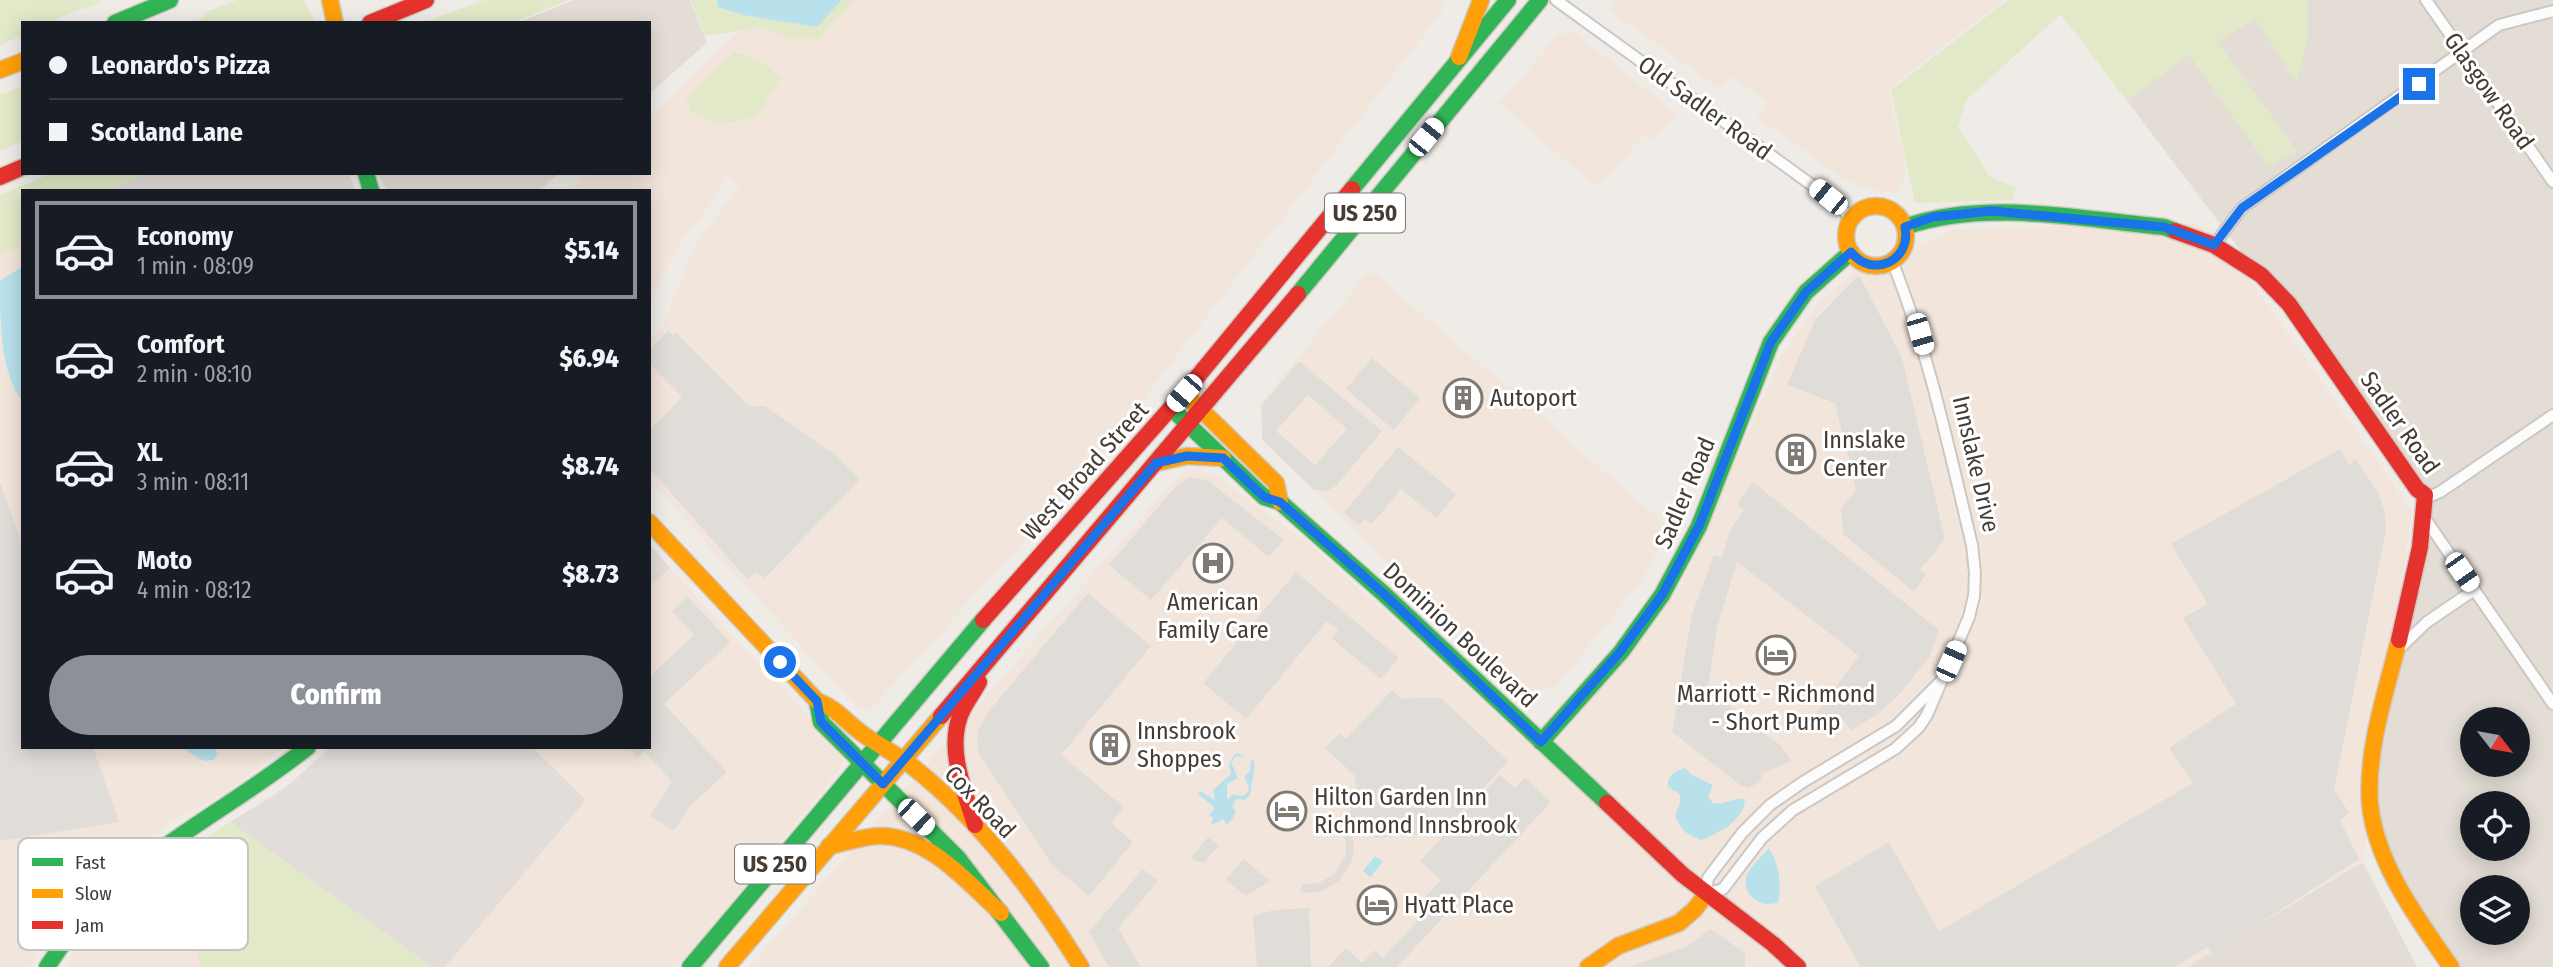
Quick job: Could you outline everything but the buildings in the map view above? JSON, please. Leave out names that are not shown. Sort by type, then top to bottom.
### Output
[{"type":"main road","points":[[120,21],[170,0]]},
{"type":"main road","points":[[375,21],[426,0]]},
{"type":"main road","points":[[1459,57],[1481,0]]},
{"type":"main road","name":"West Broad Street","points":[[690,967],[877,743],[1184,393],[1508,0]]},
{"type":"main road","name":"West Broad Street","points":[[727,967],[1201,410],[1540,0]]},
{"type":"main road","points":[[330,1],[335,21]]},
{"type":"main road","points":[[0,70],[21,62]]},
{"type":"main road","points":[[0,177],[21,168]]},
{"type":"main road","points":[[1879,206],[1896,213],[1905,227],[1903,249],[1892,261],[1882,265],[1859,261],[1851,252],[1846,235],[1852,218],[1861,210],[1879,206]]},
{"type":"main road","name":"Sadler Road","points":[[1905,227],[1933,217],[1992,211],[2164,227],[2214,245],[2261,275],[2289,304],[2417,489],[2425,495],[2424,517],[2371,766],[2371,806],[2378,837],[2390,863],[2405,893],[2451,967]]},
{"type":"main road","name":"Sadler Road","points":[[1541,742],[1620,652],[1662,595],[1699,526],[1771,342],[1806,292],[1851,252]]},
{"type":"main road","name":"Dominion Boulevard","points":[[1184,393],[1276,483],[1280,502]]},
{"type":"main road","name":"Dominion Boulevard","points":[[1171,408],[1264,497],[1280,502],[1374,585],[1706,894],[1773,944],[1798,967]]},
{"type":"main road","points":[[1156,463],[1187,456],[1223,458]]},
{"type":"main road","name":"Cox Road","points":[[651,524],[817,701],[835,706],[859,731],[903,760],[975,825],[1025,884],[1081,967]]},
{"type":"main road","points":[[975,825],[961,778],[956,745],[960,718],[977,687],[984,664]]},
{"type":"main road","name":"Cox Road","points":[[817,701],[821,722],[958,858],[1041,967]]},
{"type":"main road","points":[[177,838],[282,769],[306,749]]},
{"type":"main road","points":[[829,846],[877,836],[897,837],[913,842],[940,861],[1001,913]]},
{"type":"main road","name":"Innslake Drive","points":[[1588,967],[1618,946],[1679,923],[1695,909],[1706,894]]},
{"type":"main road","points":[[47,967],[56,950]]},
{"type":"street","name":"Old Sadler Road","points":[[1556,0],[1816,188],[1852,218]]},
{"type":"street","name":"Glasgow Road","points":[[2426,0],[2553,182]]},
{"type":"street","points":[[2214,245],[2242,208],[2499,25],[2553,11]]},
{"type":"street","name":"Innslake Drive","points":[[1892,261],[1910,304],[1926,356],[1975,565],[1969,617],[1943,679],[1927,715],[1908,738],[1895,749],[1793,810],[1762,838],[1723,888],[1706,894],[1708,878],[1742,833],[1770,805],[1802,782],[1896,726],[1943,679]]},
{"type":"street","points":[[2425,495],[2431,496],[2440,492],[2553,415]]},
{"type":"street","points":[[2424,517],[2553,704]]},
{"type":"street","points":[[2395,653],[2415,632],[2474,590]]},
{"type":"shaded area","points":[[574,0],[690,0],[707,43],[651,92],[651,21],[522,21]]},
{"type":"shaded area","points":[[772,0],[1446,0],[1441,13],[1093,464],[870,711],[854,704],[651,483],[651,339],[662,327],[694,247],[739,186],[727,176],[714,200],[682,240],[651,297],[651,189],[571,189],[587,175],[651,175],[651,116]]},
{"type":"shaded area","points":[[1617,0],[2003,0],[1889,88],[1905,166],[1903,182],[1892,193],[1862,187],[1839,176],[1757,117],[1767,102],[1731,76],[1721,90],[1610,11]]},
{"type":"shaded area","points":[[2063,0],[2553,0],[2553,967],[2458,967],[2406,884],[2375,820],[2373,769],[2428,499],[2057,8]]},
{"type":"shaded area","points":[[1574,32],[1677,114],[1654,139],[1644,135],[1601,184],[1592,184],[1499,103],[1558,35]]},
{"type":"shaded area","points":[[145,175],[350,175],[354,189],[111,189]]},
{"type":"shaded area","points":[[378,175],[557,175],[541,189],[386,189]]},
{"type":"shaded area","points":[[2193,223],[2219,235],[2412,511],[2363,862],[2187,967],[750,967],[1181,473],[1197,469],[1217,476],[1313,547],[1544,757],[1680,587],[1782,355],[1818,304],[1860,266],[1955,229]]},
{"type":"shaded area","points":[[21,246],[21,749],[281,749],[226,792],[166,825],[150,838],[18,838],[18,950],[40,950],[30,967],[0,967],[0,255]]},
{"type":"shaded area","points":[[1368,273],[1377,275],[1663,522],[1667,532],[1642,580],[1556,687],[1525,692],[1262,439],[1260,403]]},
{"type":"shaded area","points":[[1859,275],[1902,358],[1945,539],[1920,570],[1926,575],[1914,592],[1843,534],[1841,508],[1856,490],[1835,403],[1787,385],[1815,320]]},
{"type":"shaded area","points":[[668,331],[673,335],[676,333],[749,406],[765,406],[834,454],[860,479],[765,578],[756,572],[747,579],[651,470],[651,429],[682,397],[651,365],[651,348]]},
{"type":"shaded area","points":[[1372,358],[1420,398],[1394,430],[1346,389]]},
{"type":"shaded area","points":[[1299,361],[1382,431],[1336,486],[1327,491],[1314,490],[1262,440],[1262,405]],"holes":[[[1308,395],[1347,429],[1315,465],[1276,431]]]},
{"type":"shaded area","points":[[1398,447],[1456,494],[1437,518],[1401,489],[1372,524],[1364,519],[1359,525],[1344,513]]},
{"type":"shaded area","points":[[2340,449],[2349,465],[2356,459],[2379,494],[2385,513],[2386,531],[2334,789],[2349,813],[2340,820],[2359,859],[2212,954],[2207,947],[2175,967],[1860,967],[1815,886],[1889,842],[1939,931],[2193,783],[2169,748],[2236,704],[2183,618],[2208,604],[2171,544]]},
{"type":"shaded area","points":[[1190,477],[1207,480],[1284,540],[1269,557],[1222,518],[1151,600],[1109,565],[1175,487]]},
{"type":"shaded area","points":[[0,482],[21,541],[21,749],[94,749],[119,822],[0,841]]},
{"type":"shaded area","points":[[1753,482],[1939,630],[1930,656],[1898,696],[1879,713],[1852,730],[1837,714],[1825,730],[1812,719],[1859,656],[1737,562],[1717,628],[1708,687],[1750,724],[1779,744],[1792,761],[1761,774],[1762,781],[1748,788],[1739,784],[1672,732],[1692,614],[1714,555],[1722,557],[1731,528],[1744,510],[1737,504]]},
{"type":"shaded area","points":[[651,546],[670,568],[651,585]]},
{"type":"shaded area","points":[[670,568],[841,752],[844,760],[840,769],[676,967],[445,967],[586,801],[534,749],[651,749],[651,585]]},
{"type":"shaded area","points":[[1296,572],[1399,658],[1381,679],[1331,638],[1338,630],[1327,621],[1246,719],[1203,683]]},
{"type":"shaded area","points":[[1088,593],[1151,646],[1061,755],[1124,807],[1111,823],[1133,842],[1089,896],[1052,865],[979,754],[977,740],[978,731],[987,713]]},
{"type":"shaded area","points":[[687,596],[730,642],[664,704],[727,772],[690,806],[674,831],[650,816],[672,782],[644,751],[637,757],[630,749],[651,749],[651,675],[694,635],[672,611]]},
{"type":"shaded area","points":[[1392,690],[1402,699],[1442,699],[1508,761],[1441,833],[1377,838],[1369,836],[1347,819],[1357,790],[1354,775],[1325,748],[1339,734],[1346,739]]},
{"type":"shaded area","points":[[329,749],[534,749],[586,800],[445,967],[432,967],[230,822],[285,788]]},
{"type":"shaded area","points":[[1500,775],[1515,788],[1525,778],[1551,802],[1397,967],[1328,967],[1346,948],[1362,963],[1375,950],[1383,958],[1432,905],[1424,898],[1441,880],[1420,861]]},
{"type":"shaded area","points":[[1351,832],[1354,846],[1352,861],[1339,881],[1320,892],[1300,893],[1302,884],[1319,883],[1335,873],[1345,856],[1344,834]]},
{"type":"shaded area","points":[[1208,837],[1219,845],[1204,863],[1190,859]]},
{"type":"shaded area","points":[[1243,859],[1270,881],[1246,896],[1226,880]]},
{"type":"shaded area","points":[[2363,862],[2417,967],[2187,967]]},
{"type":"shaded area","points":[[1143,869],[1158,881],[1118,928],[1141,967],[1109,967],[1089,932]]},
{"type":"shaded area","points":[[1309,908],[1311,967],[1257,967],[1253,916],[1274,910]]},
{"type":"shaded area","points":[[1710,929],[1745,953],[1745,967],[1629,967],[1688,946]]},
{"type":"shaded area","points":[[77,950],[197,950],[201,967],[65,967]]},
{"type":"green space","points":[[0,0],[101,0],[99,4],[53,21],[21,21],[21,36],[0,45]]},
{"type":"green space","points":[[237,0],[304,0],[314,20],[199,21],[208,11]]},
{"type":"green space","points":[[484,0],[569,0],[516,21],[428,21]]},
{"type":"green space","points":[[691,0],[717,0],[717,8],[817,27],[842,0],[854,0],[819,39],[792,39],[761,27],[705,36]]},
{"type":"green space","points":[[2008,0],[2308,0],[2308,40],[2297,83],[2255,19],[2218,42],[2297,151],[2268,166],[2189,55],[2127,101],[2061,14],[1966,100],[1958,127],[1990,177],[2016,187],[2012,200],[1915,203],[1891,90]]},
{"type":"green space","points":[[734,52],[756,59],[781,77],[757,117],[721,124],[692,113],[686,99]]},
{"type":"green space","points":[[21,87],[21,142],[0,151],[0,95]]},
{"type":"green space","points":[[47,175],[145,175],[111,189],[21,189],[21,246],[0,255],[0,195]]},
{"type":"green space","points":[[230,822],[432,967],[201,967],[197,950],[248,950],[248,838],[207,838]]},
{"type":"water","points":[[717,0],[842,0],[817,27],[743,15],[717,7]]},
{"type":"water","points":[[21,267],[21,398],[10,377],[3,346],[0,281]]},
{"type":"water","points":[[185,749],[216,750],[217,755],[213,760],[198,758]]},
{"type":"water","points":[[1239,753],[1245,757],[1237,756],[1231,762],[1238,778],[1227,784],[1227,798],[1232,795],[1244,796],[1247,792],[1249,787],[1245,776],[1250,772],[1251,760],[1254,765],[1250,795],[1245,800],[1236,799],[1232,807],[1236,811],[1233,819],[1226,825],[1224,819],[1211,825],[1213,818],[1209,815],[1215,808],[1197,793],[1202,792],[1215,800],[1213,790],[1231,774],[1229,764],[1235,754]]},
{"type":"water","points":[[1685,768],[1692,775],[1713,785],[1708,796],[1713,803],[1745,799],[1744,807],[1735,820],[1723,830],[1701,840],[1688,834],[1680,825],[1675,816],[1680,794],[1668,787],[1672,774]]},
{"type":"water","points":[[1769,848],[1780,881],[1779,895],[1778,902],[1765,904],[1754,899],[1746,882],[1751,868]]},
{"type":"water","points":[[1375,856],[1383,862],[1370,877],[1363,871]]},
{"type":"traffic: fast","points":[[120,21],[170,0]]},
{"type":"traffic: fast","points":[[1352,189],[1508,0]]},
{"type":"traffic: fast","points":[[1298,294],[1540,0]]},
{"type":"traffic: fast","points":[[367,175],[370,189]]},
{"type":"traffic: fast","points":[[1905,227],[1967,214],[2000,213],[2066,216],[2164,227],[2175,231]]},
{"type":"traffic: fast","points":[[1541,742],[1621,652],[1662,595],[1699,526],[1771,342],[1806,292],[1851,252]]},
{"type":"traffic: fast","points":[[1171,408],[1264,497],[1280,502],[1384,594],[1607,803]]},
{"type":"traffic: fast","points":[[690,967],[983,620]]},
{"type":"traffic: fast","points":[[817,701],[821,722],[958,858],[1041,967]]},
{"type":"traffic: fast","points":[[178,838],[305,749]]},
{"type":"traffic: fast","points":[[47,967],[59,950]]},
{"type":"traffic: slow","points":[[330,0],[335,21]]},
{"type":"traffic: slow","points":[[1459,57],[1481,0]]},
{"type":"traffic: slow","points":[[0,70],[21,62]]},
{"type":"traffic: slow","points":[[1876,206],[1893,211],[1901,219],[1906,236],[1901,253],[1893,261],[1876,266],[1859,261],[1851,253],[1846,236],[1851,219],[1859,211],[1876,206]]},
{"type":"traffic: slow","points":[[1184,393],[1276,483],[1280,502]]},
{"type":"traffic: slow","points":[[1156,463],[1187,456],[1223,458]]},
{"type":"traffic: slow","points":[[651,524],[817,701],[913,767],[962,811],[1026,886],[1081,967]]},
{"type":"traffic: slow","points":[[2399,640],[2374,742],[2370,804],[2381,848],[2400,890],[2451,967]]},
{"type":"traffic: slow","points":[[727,967],[941,716]]},
{"type":"traffic: slow","points":[[829,846],[876,836],[900,839],[917,845],[948,864],[1001,913]]},
{"type":"traffic: slow","points":[[1588,967],[1618,946],[1679,923],[1695,909],[1706,894]]},
{"type":"traffic: jam","points":[[375,21],[426,0]]},
{"type":"traffic: jam","points":[[0,177],[21,168]]},
{"type":"traffic: jam","points":[[983,620],[1184,393],[1352,189]]},
{"type":"traffic: jam","points":[[2175,231],[2214,245],[2261,275],[2289,304],[2417,489],[2425,495],[2420,547],[2399,640]]},
{"type":"traffic: jam","points":[[941,716],[1298,294]]},
{"type":"traffic: jam","points":[[975,825],[962,785],[955,743],[960,716],[979,682]]},
{"type":"traffic: jam","points":[[1607,803],[1683,875],[1773,944],[1798,967]]},
{"type":"place","name":"Autoport","points":[[1463,398]]},
{"type":"place","name":"Innslake Center","points":[[1796,454]]},
{"type":"place","name":"American Family Care","points":[[1213,563]]},
{"type":"place","name":"Marriott - Richmond - Short Pump","points":[[1776,655]]},
{"type":"place","name":"Innsbrook Shoppes","points":[[1110,745]]},
{"type":"place","name":"Hilton Garden Inn Richmond Innsbrook","points":[[1287,811]]},
{"type":"place","name":"Hyatt Place","points":[[1377,905]]},
{"type":"route","points":[[780,662],[817,701],[821,722],[883,784],[1156,463],[1187,456],[1208,456],[1223,458],[1264,497],[1280,502],[1384,594],[1541,742],[1620,652],[1662,595],[1699,526],[1771,342],[1806,292],[1851,252],[1859,261],[1870,265],[1887,264],[1901,254],[1906,238],[1905,227],[1933,217],[1992,211],[2164,227],[2214,245],[2242,208],[2419,84]]}]
